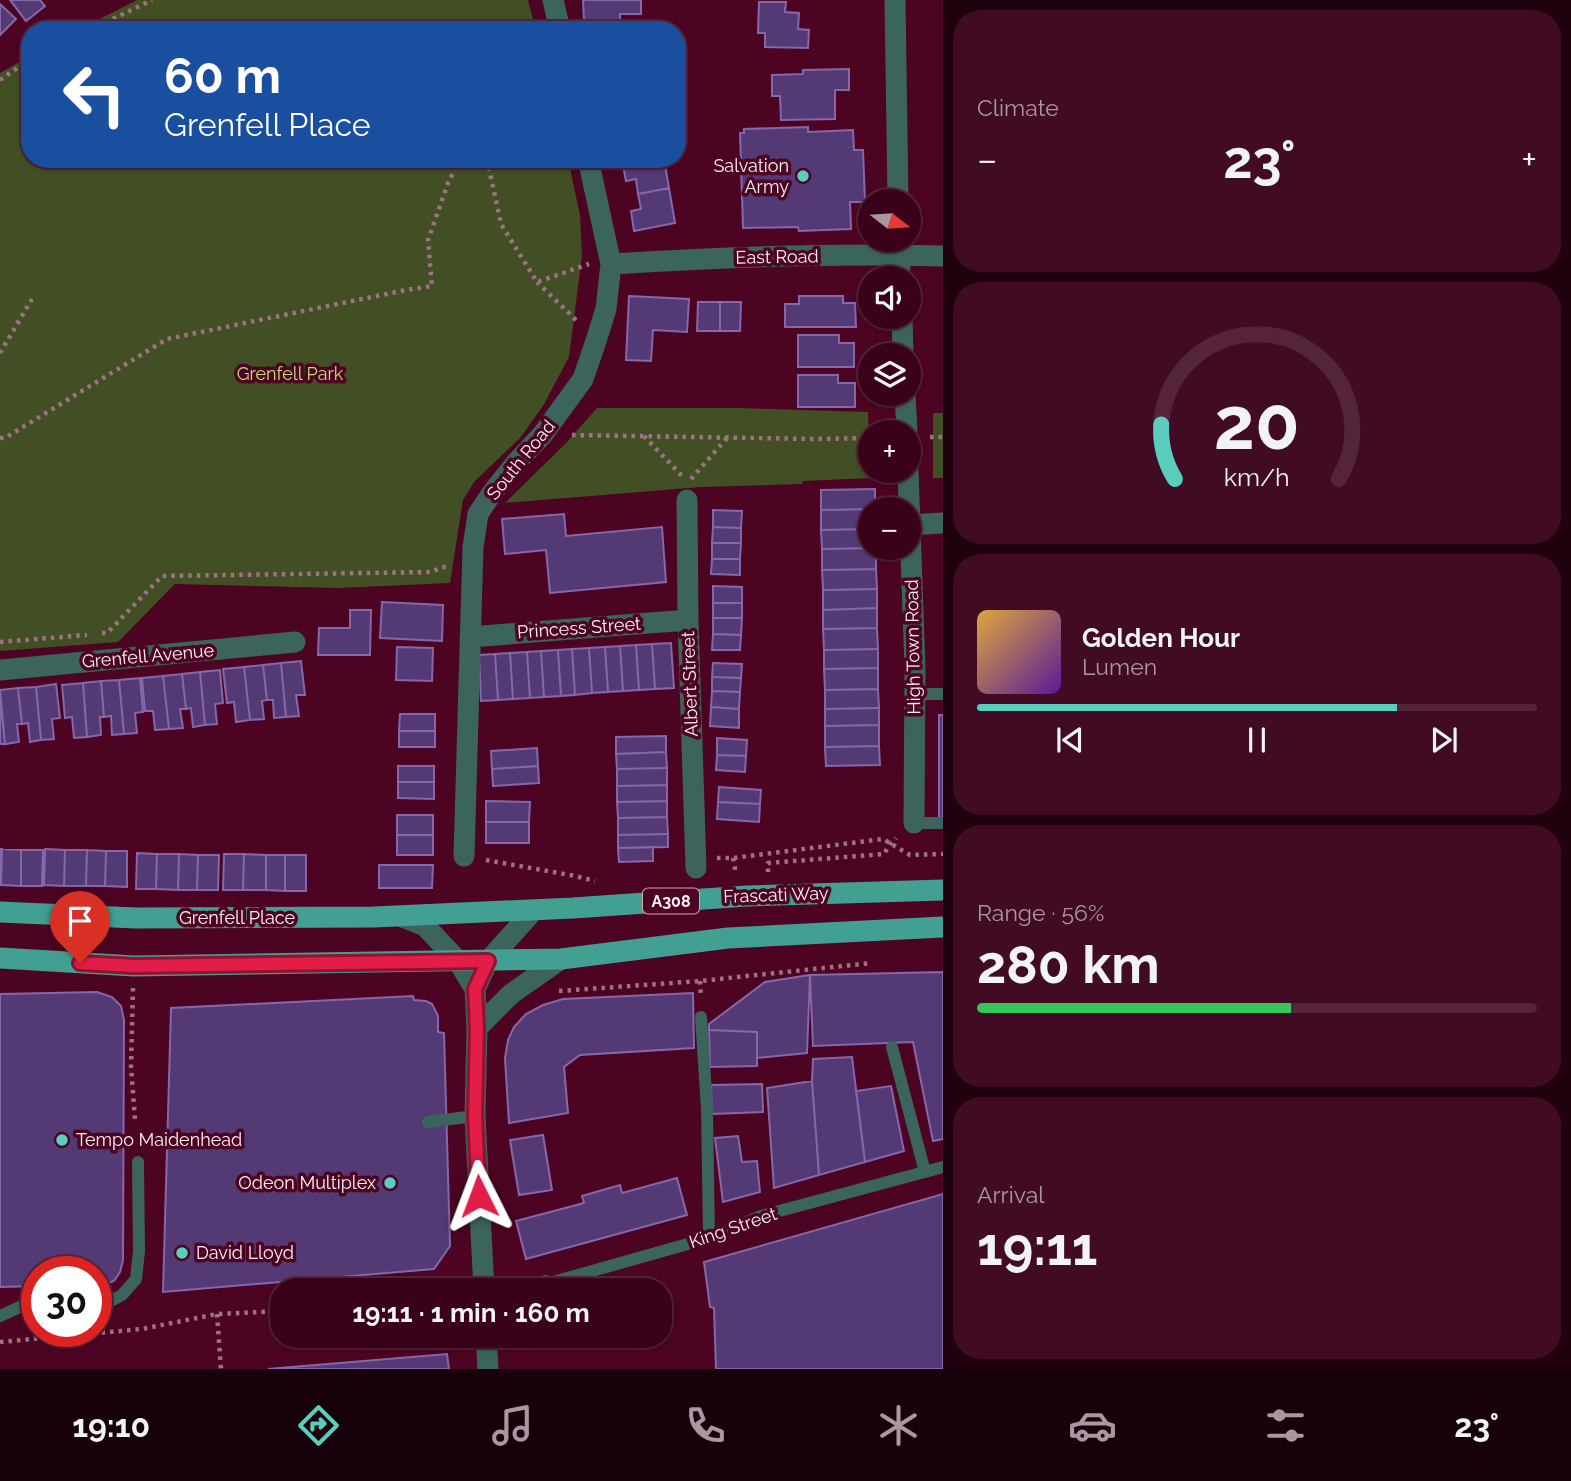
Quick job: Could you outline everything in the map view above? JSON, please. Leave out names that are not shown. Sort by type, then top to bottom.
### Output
[{"type":"main road","name":"Frascati Way","points":[[400,916],[534,910],[747,895],[943,890]]},
{"type":"main road","name":"Grenfell Place","points":[[0,912],[136,918],[400,916]]},
{"type":"main road","points":[[0,958],[134,966],[561,959],[718,939],[943,928]]},
{"type":"street","points":[[553,0],[558,21]]},
{"type":"street","points":[[895,0],[898,189]]},
{"type":"street","name":"South Road","points":[[464,856],[473,547],[478,514],[515,464],[543,434],[583,379],[606,309],[611,264],[590,168]]},
{"type":"street","name":"East Road","points":[[611,264],[858,249]]},
{"type":"street","name":"East Road","points":[[921,252],[943,256]]},
{"type":"street","name":"Albert Street","points":[[687,500],[695,867]]},
{"type":"street","points":[[921,524],[943,523]]},
{"type":"street","name":"High Town Road","points":[[911,560],[915,694],[914,823]]},
{"type":"street","name":"Princess Street","points":[[470,637],[688,620]]},
{"type":"street","name":"Grenfell Avenue","points":[[0,670],[295,642]]},
{"type":"street","points":[[483,1278],[475,1116],[475,989],[488,961],[534,910]]},
{"type":"street","name":"Grenfell Place","points":[[400,916],[425,926],[458,961],[475,989]]},
{"type":"street","points":[[477,1028],[511,994],[561,959]]},
{"type":"street","points":[[487,1348],[488,1369]]},
{"type":"lane","points":[[915,694],[943,694]]},
{"type":"lane","points":[[914,823],[943,823]]},
{"type":"lane","points":[[701,1017],[707,1109],[709,1238]]},
{"type":"lane","points":[[892,1047],[925,1172]]},
{"type":"lane","points":[[428,1122],[475,1116]]},
{"type":"lane","points":[[112,1300],[122,1295],[136,1279],[139,1251],[138,1163]]},
{"type":"lane","name":"King Street","points":[[567,1278],[709,1238],[761,1216],[943,1167]]},
{"type":"lane","points":[[0,1316],[21,1306]]},
{"type":"path","points":[[109,21],[152,0]]},
{"type":"path","points":[[0,80],[21,65]]},
{"type":"path","points":[[0,438],[5,438],[167,339],[406,289],[432,286],[428,240],[456,168]]},
{"type":"path","points":[[489,168],[501,224],[537,282],[585,330]]},
{"type":"path","points":[[537,282],[593,262],[611,264]]},
{"type":"path","points":[[0,353],[32,299]]},
{"type":"path","points":[[543,434],[858,438]]},
{"type":"path","points":[[644,436],[688,482],[728,437]]},
{"type":"path","points":[[0,642],[107,633],[162,576],[430,572],[455,564]]},
{"type":"path","points":[[734,875],[733,858],[883,839],[909,855],[943,854]]},
{"type":"path","points":[[768,875],[768,863],[884,854],[890,844]]},
{"type":"path","points":[[464,856],[600,883]]},
{"type":"path","points":[[553,992],[700,981],[872,963]]},
{"type":"path","points":[[132,1017],[131,1066],[135,1120]]},
{"type":"path","points":[[0,1342],[142,1329],[217,1314],[270,1312]]},
{"type":"path","points":[[217,1314],[221,1369]]},
{"type":"green space","points":[[137,0],[528,0],[534,21],[96,21]]},
{"type":"green space","name":"Grenfell Park","points":[[21,61],[21,168],[570,168],[580,215],[582,256],[569,357],[543,406],[520,438],[474,482],[463,500],[450,583],[339,588],[175,584],[118,642],[0,651],[0,73]]},
{"type":"green space","points":[[597,408],[868,412],[868,420],[858,420],[858,479],[803,481],[802,484],[701,487],[505,503]]},
{"type":"green space","points":[[933,413],[943,413],[943,478],[933,478]]},
{"type":"building","points":[[10,0],[40,0],[45,6],[26,21]]},
{"type":"building","points":[[583,0],[641,0],[641,14],[620,14],[620,20],[584,20]]},
{"type":"building","points":[[759,2],[786,2],[785,12],[799,13],[798,29],[809,30],[808,48],[765,47],[765,33],[758,33]]},
{"type":"building","points":[[0,4],[16,19],[0,35]]},
{"type":"building","points":[[849,69],[849,90],[835,90],[835,119],[781,120],[780,96],[772,96],[772,75],[803,74],[803,70]]},
{"type":"building","name":"Salvation Army","points":[[808,127],[808,132],[853,130],[854,150],[863,150],[864,189],[858,189],[858,202],[850,202],[851,229],[799,231],[798,227],[743,228],[740,133],[744,133],[744,129]]},
{"type":"building","points":[[624,168],[666,168],[669,188],[638,194],[636,179],[626,181]]},
{"type":"building","points":[[669,188],[675,223],[634,231],[631,211],[641,209],[638,194]]},
{"type":"building","points":[[629,296],[689,299],[687,332],[653,330],[651,361],[626,360]]},
{"type":"building","points":[[799,296],[843,296],[843,303],[855,303],[856,327],[785,327],[785,304],[799,304]]},
{"type":"building","points":[[698,302],[720,302],[720,331],[697,331]]},
{"type":"building","points":[[720,302],[741,302],[740,331],[720,331]]},
{"type":"building","points":[[798,335],[839,335],[839,343],[854,343],[854,367],[798,367]]},
{"type":"building","points":[[798,375],[838,375],[838,383],[855,383],[855,407],[798,407]]},
{"type":"building","points":[[875,489],[875,497],[858,497],[858,509],[821,510],[821,490]]},
{"type":"building","points":[[858,509],[858,529],[821,530],[821,510]]},
{"type":"building","points":[[713,510],[742,511],[741,528],[713,527]]},
{"type":"building","points":[[564,514],[566,536],[662,527],[666,582],[550,593],[546,550],[505,554],[502,519]]},
{"type":"building","points":[[713,527],[741,528],[741,543],[712,543]]},
{"type":"building","points":[[858,529],[858,548],[822,549],[821,530]]},
{"type":"building","points":[[712,543],[741,543],[740,559],[712,559]]},
{"type":"building","points":[[858,548],[858,560],[876,560],[876,569],[822,570],[822,549]]},
{"type":"building","points":[[712,559],[740,559],[740,575],[711,574]]},
{"type":"building","points":[[876,569],[877,589],[823,590],[822,570]]},
{"type":"building","points":[[713,586],[742,587],[742,603],[713,603]]},
{"type":"building","points":[[877,589],[877,608],[823,610],[823,590]]},
{"type":"building","points":[[382,602],[443,605],[442,641],[380,638]]},
{"type":"building","points":[[713,603],[742,603],[742,618],[713,618]]},
{"type":"building","points":[[877,608],[877,628],[823,629],[823,610]]},
{"type":"building","points":[[350,610],[371,610],[370,655],[318,655],[319,628],[350,628]]},
{"type":"building","points":[[713,618],[742,618],[741,635],[713,634]]},
{"type":"building","points":[[877,628],[878,649],[824,650],[823,629]]},
{"type":"building","points":[[713,634],[741,635],[740,650],[712,650]]},
{"type":"building","points":[[671,643],[674,688],[655,689],[652,644]]},
{"type":"building","points":[[652,644],[655,689],[639,690],[636,645]]},
{"type":"building","points":[[636,645],[639,690],[623,691],[620,646]]},
{"type":"building","points":[[620,646],[623,691],[608,692],[605,647]]},
{"type":"building","points":[[397,647],[433,648],[432,681],[396,680]]},
{"type":"building","points":[[605,647],[608,692],[592,693],[589,648]]},
{"type":"building","points":[[589,648],[592,693],[575,695],[572,649]]},
{"type":"building","points":[[572,649],[575,695],[561,696],[558,650]]},
{"type":"building","points":[[878,649],[878,668],[824,669],[824,650]]},
{"type":"building","points":[[558,650],[561,696],[544,697],[541,651]]},
{"type":"building","points":[[541,651],[544,697],[530,698],[527,652]]},
{"type":"building","points":[[527,652],[530,698],[513,699],[510,653]]},
{"type":"building","points":[[510,653],[513,699],[498,700],[495,654]]},
{"type":"building","points":[[495,654],[498,700],[481,701],[479,655]]},
{"type":"building","points":[[301,661],[305,695],[296,695],[299,716],[286,717],[281,663]]},
{"type":"building","points":[[281,663],[286,717],[274,718],[273,700],[267,700],[263,665]]},
{"type":"building","points":[[713,663],[742,664],[741,678],[712,677]]},
{"type":"building","points":[[263,665],[267,700],[262,701],[264,719],[250,720],[244,667]]},
{"type":"building","points":[[244,667],[250,720],[236,722],[234,702],[227,703],[223,669]]},
{"type":"building","points":[[878,668],[878,689],[825,690],[824,669]]},
{"type":"building","points":[[220,670],[223,703],[215,704],[217,724],[205,725],[200,672]]},
{"type":"building","points":[[200,672],[205,725],[193,727],[191,708],[186,709],[182,674]]},
{"type":"building","points":[[182,674],[186,709],[180,709],[183,728],[169,729],[163,676]]},
{"type":"building","points":[[163,676],[169,729],[155,730],[153,711],[145,711],[142,678]]},
{"type":"building","points":[[712,677],[741,678],[740,692],[712,691]]},
{"type":"building","points":[[140,678],[143,712],[135,713],[137,733],[124,734],[119,680]]},
{"type":"building","points":[[119,680],[124,734],[112,735],[111,716],[104,717],[101,681]]},
{"type":"building","points":[[101,681],[104,717],[100,717],[101,735],[87,737],[83,683]]},
{"type":"building","points":[[83,683],[87,737],[74,738],[72,717],[65,718],[62,685]]},
{"type":"building","points":[[56,684],[60,718],[52,719],[54,739],[41,740],[36,687]]},
{"type":"building","points":[[36,687],[41,740],[30,742],[28,723],[22,724],[18,688]]},
{"type":"building","points":[[18,688],[22,724],[17,724],[19,742],[5,744],[0,690]]},
{"type":"building","points":[[878,689],[879,708],[825,709],[825,690]]},
{"type":"building","points":[[712,691],[740,692],[739,709],[711,707]]},
{"type":"building","points":[[0,697],[5,744],[0,744]]},
{"type":"building","points":[[711,707],[739,709],[739,728],[710,726]]},
{"type":"building","points":[[879,708],[879,725],[825,726],[825,709]]},
{"type":"building","points":[[400,714],[435,714],[435,731],[399,731]]},
{"type":"building","points":[[939,715],[943,715],[943,821],[939,821]]},
{"type":"building","points":[[879,725],[879,746],[825,747],[825,726]]},
{"type":"building","points":[[399,731],[435,731],[435,747],[399,747]]},
{"type":"building","points":[[666,736],[666,752],[616,754],[616,737]]},
{"type":"building","points":[[717,738],[747,740],[746,756],[717,755]]},
{"type":"building","points":[[879,746],[880,765],[826,766],[825,747]]},
{"type":"building","points":[[537,748],[538,766],[492,769],[491,751]]},
{"type":"building","points":[[666,752],[667,768],[617,769],[616,754]]},
{"type":"building","points":[[717,755],[746,756],[745,772],[716,770]]},
{"type":"building","points":[[398,766],[434,766],[434,782],[398,782]]},
{"type":"building","points":[[538,766],[539,783],[493,786],[492,769]]},
{"type":"building","points":[[667,768],[667,785],[617,786],[617,769]]},
{"type":"building","points":[[398,782],[434,782],[434,799],[398,798]]},
{"type":"building","points":[[667,785],[667,801],[617,802],[617,786]]},
{"type":"building","points":[[719,787],[761,790],[760,804],[718,802]]},
{"type":"building","points":[[486,801],[530,802],[529,822],[486,822]]},
{"type":"building","points":[[667,801],[667,817],[618,818],[617,802]]},
{"type":"building","points":[[718,802],[760,804],[759,822],[717,819]]},
{"type":"building","points":[[397,815],[433,815],[433,835],[397,835]]},
{"type":"building","points":[[667,817],[668,834],[618,835],[618,818]]},
{"type":"building","points":[[486,822],[529,822],[529,843],[486,843]]},
{"type":"building","points":[[668,834],[668,847],[618,848],[618,835]]},
{"type":"building","points":[[397,835],[433,835],[433,855],[397,855]]},
{"type":"building","points":[[653,847],[653,861],[619,862],[618,848]]},
{"type":"building","points":[[2,849],[1,885],[0,885]]},
{"type":"building","points":[[2,849],[21,850],[21,886],[1,885]]},
{"type":"building","points":[[45,849],[65,850],[64,886],[44,885]]},
{"type":"building","points":[[21,850],[43,850],[42,886],[21,886]]},
{"type":"building","points":[[65,850],[87,850],[86,886],[64,886]]},
{"type":"building","points":[[87,850],[106,851],[105,886],[86,886]]},
{"type":"building","points":[[106,851],[127,851],[127,887],[105,886]]},
{"type":"building","points":[[137,853],[157,854],[156,889],[136,889]]},
{"type":"building","points":[[157,854],[179,854],[178,890],[156,889]]},
{"type":"building","points":[[179,854],[198,855],[197,890],[178,890]]},
{"type":"building","points":[[224,854],[244,854],[243,890],[223,890]]},
{"type":"building","points":[[244,854],[266,855],[266,890],[243,890]]},
{"type":"building","points":[[198,855],[219,855],[218,890],[197,890]]},
{"type":"building","points":[[266,855],[285,855],[285,891],[266,890]]},
{"type":"building","points":[[285,855],[306,855],[306,891],[285,891]]},
{"type":"building","points":[[379,865],[433,865],[432,888],[379,888]]},
{"type":"building","points":[[943,972],[943,1139],[933,1141],[913,1042],[813,1046],[810,975]]},
{"type":"building","points":[[810,975],[807,1053],[757,1058],[757,1032],[709,1030],[709,1024],[765,982]]},
{"type":"building","name":"Tempo Maidenhead","points":[[97,992],[112,997],[121,1006],[124,1020],[123,1260],[114,1281],[112,1282],[112,1256],[21,1256],[21,1286],[0,1287],[0,994]]},
{"type":"building","points":[[693,993],[694,1048],[580,1055],[564,1067],[568,1113],[509,1123],[505,1058],[508,1040],[514,1027],[526,1014],[563,999]]},
{"type":"building","points":[[413,996],[414,1000],[432,1004],[438,1016],[438,1032],[444,1033],[450,1246],[434,1269],[328,1278],[270,1278],[270,1283],[163,1292],[171,1008]]},
{"type":"building","points":[[709,1030],[757,1032],[757,1066],[710,1067]]},
{"type":"building","points":[[852,1057],[865,1162],[819,1175],[812,1081],[813,1059]]},
{"type":"building","points":[[812,1081],[819,1175],[774,1188],[767,1088]]},
{"type":"building","points":[[762,1084],[763,1112],[712,1114],[711,1085]]},
{"type":"building","points":[[891,1086],[904,1151],[865,1162],[856,1091]]},
{"type":"building","points":[[543,1135],[552,1190],[519,1195],[510,1140]]},
{"type":"building","points":[[738,1136],[742,1162],[757,1161],[760,1192],[723,1202],[715,1138]]},
{"type":"building","points":[[677,1178],[687,1215],[526,1259],[516,1221],[584,1203],[582,1196],[620,1185],[622,1193]]},
{"type":"building","points":[[943,1194],[943,1369],[716,1369],[714,1308],[710,1307],[704,1262]]},
{"type":"building","points":[[447,1354],[449,1369],[268,1369]]},
{"type":"place","name":"Salvation Army","points":[[803,176]]},
{"type":"place","name":"Tempo Maidenhead","points":[[62,1140]]},
{"type":"place","name":"Odeon Multiplex","points":[[390,1183]]},
{"type":"place","name":"David Lloyd","points":[[182,1253]]},
{"type":"route","points":[[80,963],[134,966],[488,961],[475,989],[475,1116],[479,1196]]}]
